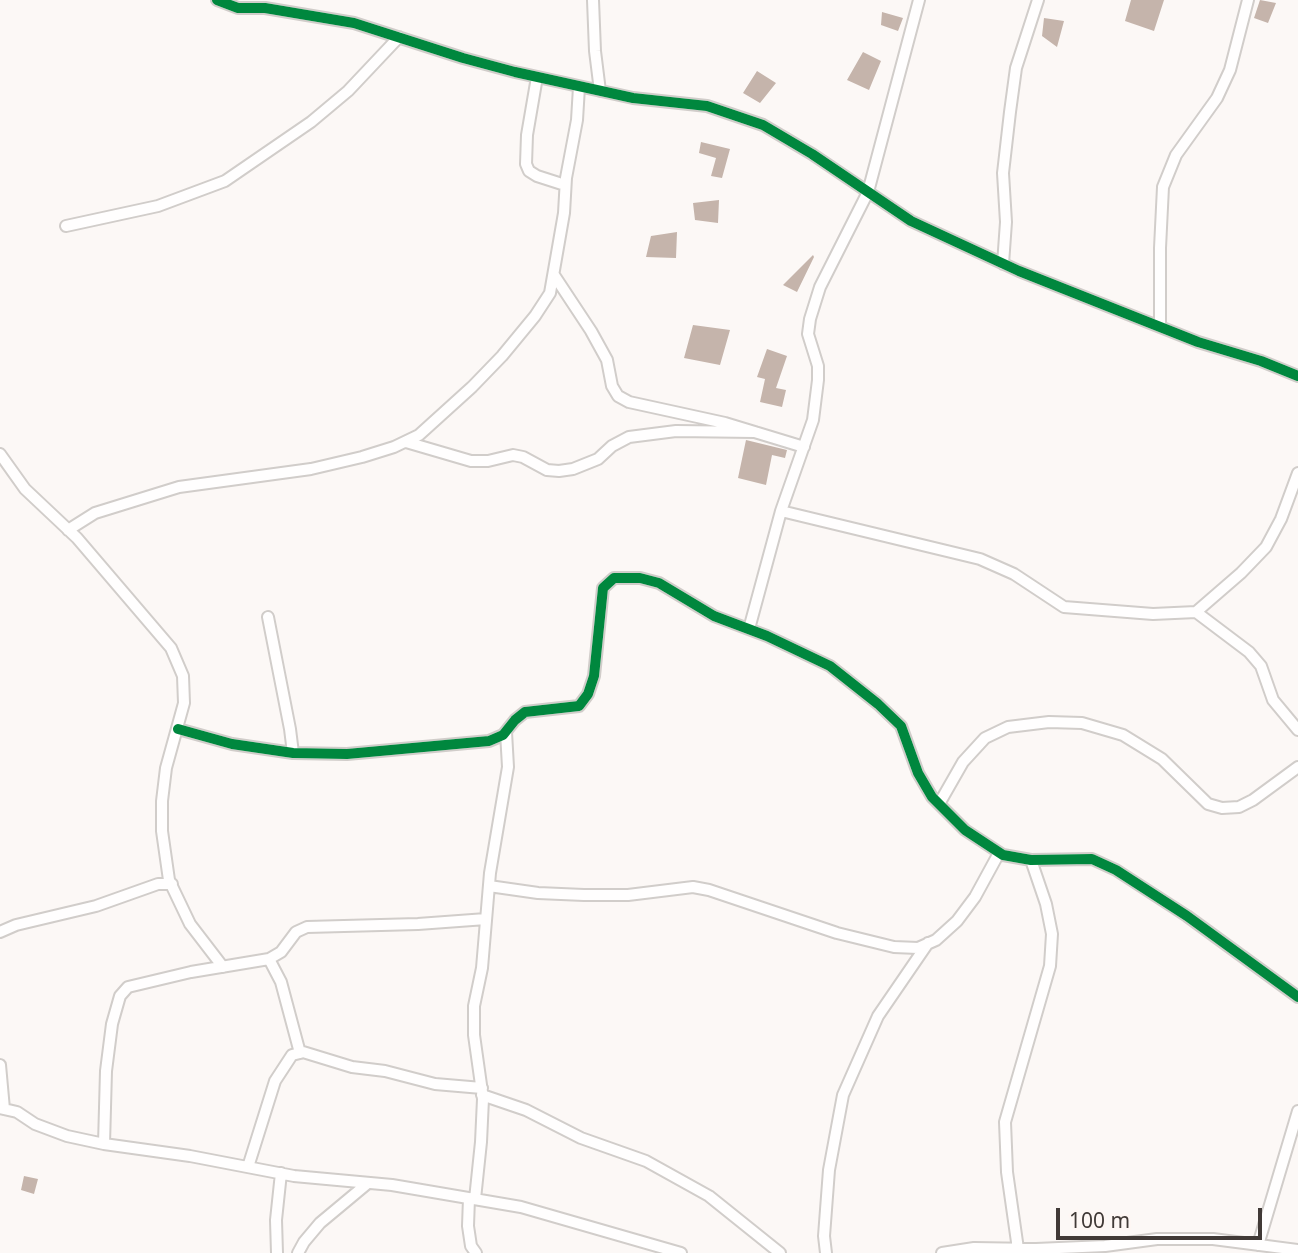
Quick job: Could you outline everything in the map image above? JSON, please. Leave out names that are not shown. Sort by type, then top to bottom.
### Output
[{"type":"street","points":[[217,0],[238,8],[265,8],[354,23],[463,58],[537,77],[633,98],[707,106],[763,125],[812,154],[911,221],[1003,264],[1160,327],[1298,376]]},
{"type":"street","points":[[593,0],[600,91]]},
{"type":"street","points":[[750,629],[781,511],[813,420],[818,366],[808,334],[810,319],[820,287],[868,192],[919,0]]},
{"type":"street","points":[[1003,264],[1006,222],[1003,173],[1005,144],[1016,68],[1038,0]]},
{"type":"street","points":[[1160,327],[1163,187],[1176,155],[1217,98],[1230,70],[1248,0]]},
{"type":"street","points":[[66,226],[158,206],[225,181],[311,122],[348,91],[399,37]]},
{"type":"street","points":[[537,77],[527,135],[526,164],[529,171],[537,176],[565,185]]},
{"type":"street","points":[[68,530],[95,513],[179,487],[311,469],[362,457],[419,436],[502,356],[551,293],[564,213],[565,185],[577,120],[579,87]]},
{"type":"street","points":[[554,275],[597,341],[607,360],[612,386],[618,396],[629,402],[711,419],[804,447]]},
{"type":"street","points":[[406,442],[471,461],[488,461],[513,455],[523,457],[547,470],[559,471],[573,469],[598,459],[612,446],[629,437],[676,431],[755,432]]},
{"type":"street","points":[[0,454],[25,489],[68,530],[128,595],[171,648],[183,676],[184,703],[166,768],[162,831],[172,884],[190,923],[223,967]]},
{"type":"street","points":[[781,511],[980,559],[1014,574],[1064,607],[1153,614],[1196,612],[1266,547],[1298,473]]},
{"type":"street","points":[[178,729],[232,744],[293,753],[347,754],[489,741],[503,735],[514,720],[525,712],[579,705],[588,694],[594,676],[603,588],[614,578],[640,578],[659,583],[715,616],[830,666],[901,726],[918,773],[939,804],[965,830],[999,853],[1031,860],[1092,859],[1116,870],[1187,916],[1298,996]]},
{"type":"street","points":[[1196,612],[1249,652],[1261,666],[1273,699],[1298,730]]},
{"type":"street","points":[[268,617],[293,753]]},
{"type":"street","points":[[939,804],[963,762],[985,737],[1008,727],[1049,722],[1082,723],[1123,735],[1162,759],[1208,804],[1222,808],[1239,807],[1253,800],[1298,768]]},
{"type":"street","points":[[476,1253],[471,1245],[468,1226],[481,1142],[482,1092],[474,1035],[474,1006],[482,968],[489,886],[508,767],[506,732]]},
{"type":"street","points":[[489,886],[538,893],[584,895],[628,895],[693,887],[837,933],[894,947],[918,948],[936,940],[957,921],[975,897],[999,853]]},
{"type":"street","points":[[1018,1249],[1007,1172],[1005,1122],[1050,966],[1052,934],[1046,904],[1031,860]]},
{"type":"street","points":[[0,932],[16,925],[96,906],[158,884],[172,884]]},
{"type":"street","points":[[104,1144],[106,1071],[112,1024],[120,996],[128,987],[269,959],[282,952],[296,932],[307,927],[486,919]]},
{"type":"street","points":[[826,1253],[824,1236],[829,1170],[843,1096],[878,1016],[928,943]]},
{"type":"street","points":[[269,959],[281,982],[300,1053]]},
{"type":"street","points":[[248,1167],[275,1081],[292,1055],[300,1053],[352,1067],[385,1071],[435,1084],[482,1092],[526,1110],[581,1138],[646,1161],[709,1196],[780,1253]]},
{"type":"street","points":[[0,1065],[2,1108],[17,1112],[35,1124],[67,1136],[281,1173],[368,1183],[521,1207],[567,1218],[663,1251],[681,1253]]},
{"type":"street","points":[[1258,1245],[1298,1111]]},
{"type":"street","points":[[278,1253],[276,1220],[281,1173]]},
{"type":"street","points":[[298,1253],[320,1223],[368,1183]]},
{"type":"street","points":[[942,1253],[974,1248],[1105,1246],[1157,1239],[1213,1239],[1283,1251],[1298,1250]]},
{"type":"building","points":[[1131,0],[1164,0],[1154,31],[1125,21]]},
{"type":"building","points":[[1260,0],[1276,3],[1268,23],[1254,18]]},
{"type":"building","points":[[882,12],[903,18],[898,31],[881,25]]},
{"type":"building","points":[[1044,18],[1064,21],[1057,47],[1042,36]]},
{"type":"building","points":[[863,52],[881,61],[869,90],[847,80]]},
{"type":"building","points":[[757,71],[776,83],[760,103],[743,93]]},
{"type":"building","points":[[701,142],[730,149],[722,178],[711,176],[716,158],[699,153]]},
{"type":"building","points":[[719,200],[718,223],[695,220],[693,203]]},
{"type":"building","points":[[677,232],[676,258],[646,257],[651,236]]},
{"type":"building","points":[[813,255],[797,292],[783,285]]},
{"type":"building","points":[[693,325],[730,330],[720,365],[684,358]]},
{"type":"building","points":[[767,349],[787,356],[776,388],[786,390],[782,407],[760,402],[765,379],[757,377]]},
{"type":"building","points":[[746,440],[787,450],[785,458],[772,455],[766,485],[738,478]]},
{"type":"building","points":[[24,1176],[38,1179],[34,1194],[21,1190]]},
{"type":"cycle path","points":[[217,0],[238,8],[265,8],[354,23],[515,72],[633,98],[707,106],[763,125],[812,154],[911,221],[1019,271],[1198,342],[1261,361],[1298,376]]},
{"type":"cycle path","points":[[178,729],[232,744],[293,753],[347,754],[489,741],[503,735],[525,712],[579,706],[588,694],[594,676],[603,588],[614,578],[640,578],[659,583],[714,616],[767,636],[830,666],[901,726],[918,773],[932,797],[965,830],[1003,855],[1031,860],[1092,859],[1116,870],[1187,916],[1298,997]]}]
